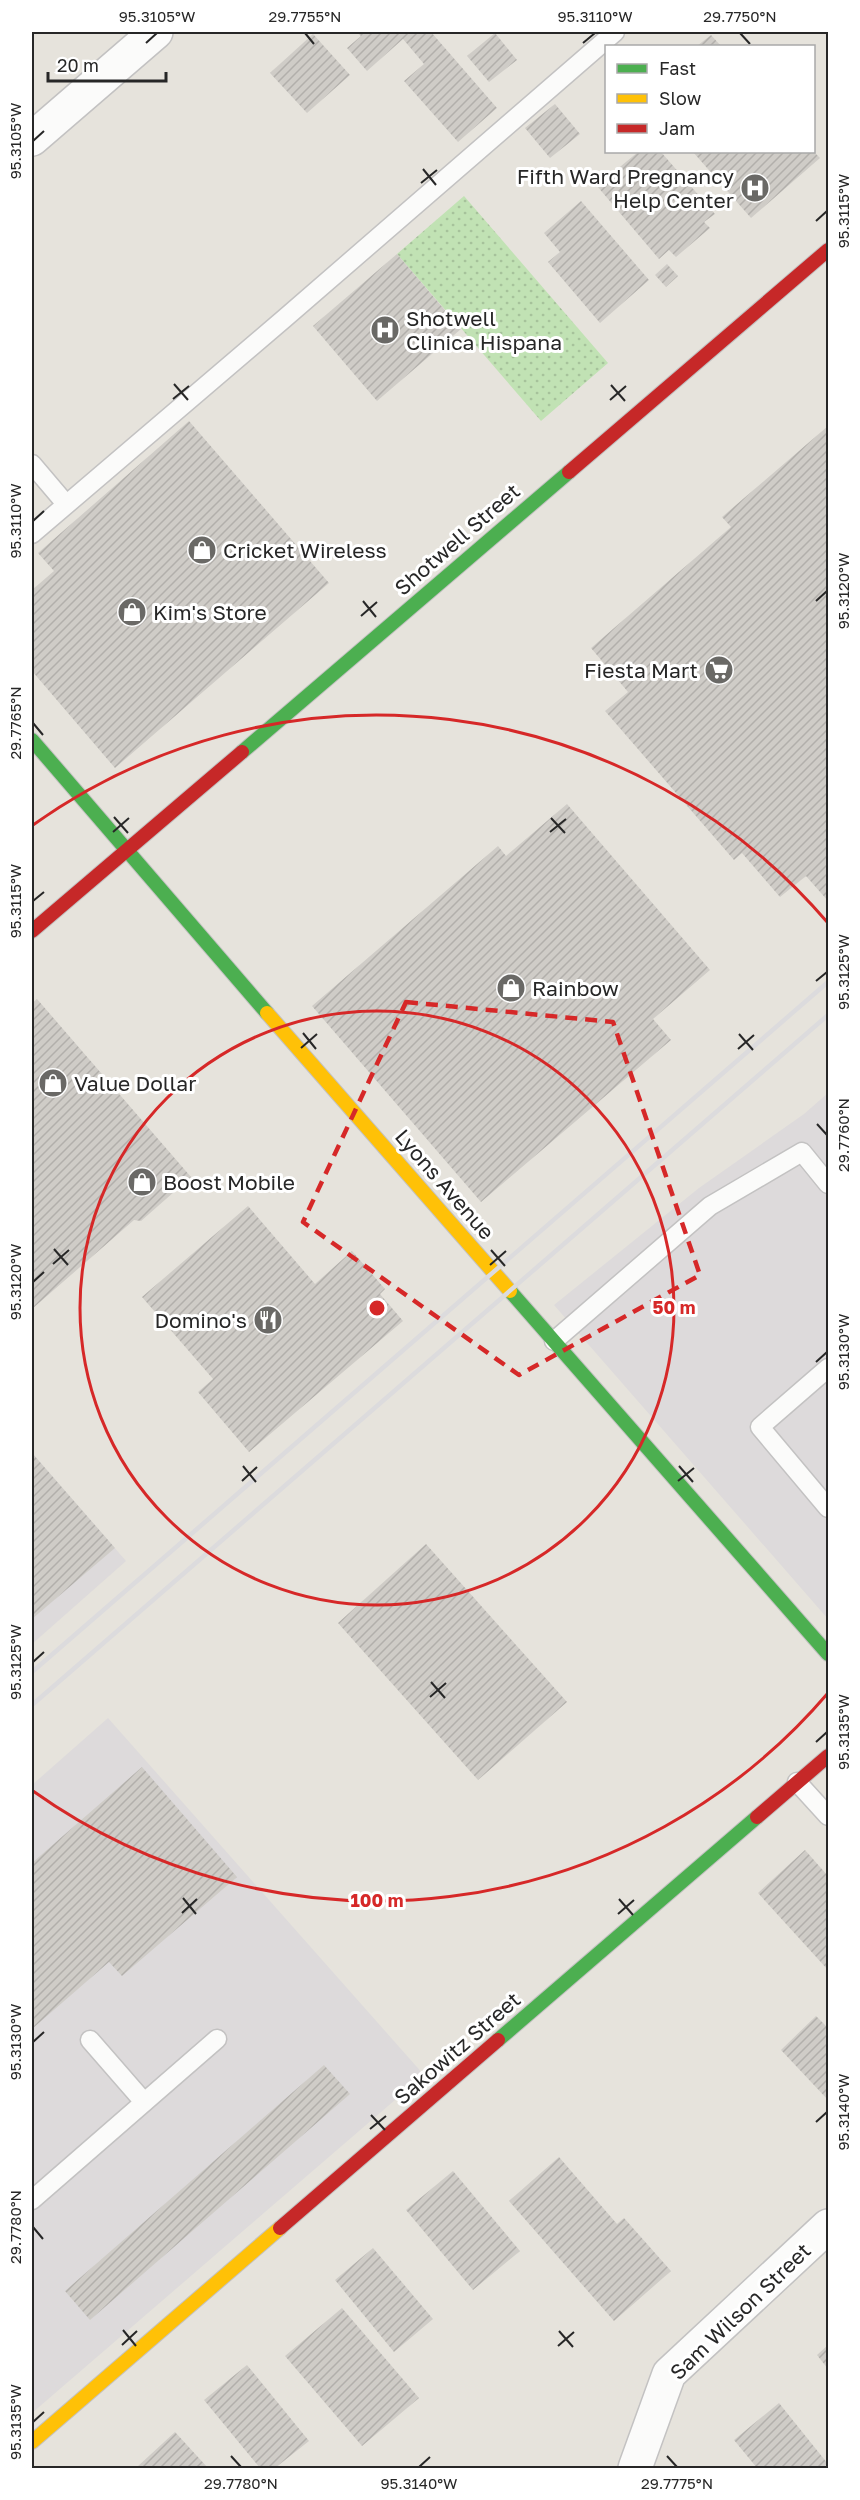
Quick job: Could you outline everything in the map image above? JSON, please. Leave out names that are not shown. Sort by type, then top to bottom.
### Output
[{"type":"street","points":[[32,139],[156,32]]},
{"type":"street","name":"Shotwell Street","points":[[32,931],[828,250]]},
{"type":"street","name":"Lyons Avenue","points":[[32,740],[828,1654]]},
{"type":"street","name":"Sakowitz Street","points":[[32,2442],[828,1756]]},
{"type":"street","name":"Sam Wilson Street","points":[[635,2469],[669,2374],[828,2226]]},
{"type":"lane","points":[[32,534],[615,32]]},
{"type":"lane","points":[[32,464],[66,504]]},
{"type":"lane","points":[[554,1341],[710,1206],[802,1152],[828,1184]]},
{"type":"lane","points":[[828,1368],[760,1427],[828,1508]]},
{"type":"lane","points":[[797,1782],[828,1816]]},
{"type":"lane","points":[[32,2200],[217,2039]]},
{"type":"lane","points":[[90,2040],[144,2102]]},
{"type":"highlighted area","points":[[406,1002],[613,1022],[700,1275],[519,1375],[303,1222]]},
{"type":"shaded area","points":[[828,1093],[828,1619],[554,1305],[699,1188],[804,1114]]},
{"type":"shaded area","points":[[32,1453],[126,1561],[32,1644]]},
{"type":"shaded area","points":[[108,1718],[424,2075],[32,2413],[32,1785]]},
{"type":"green space","points":[[464,196],[608,363],[541,421],[397,254]]},
{"type":"building","points":[[356,32],[431,32],[497,108],[458,142],[404,81],[424,64],[403,39],[367,71],[347,48],[361,36]]},
{"type":"building","points":[[495,33],[517,60],[489,82],[467,56]]},
{"type":"building","points":[[313,34],[350,75],[307,113],[270,73]]},
{"type":"building","points":[[711,35],[720,45],[698,45]]},
{"type":"building","points":[[555,104],[580,134],[550,158],[525,128]]},
{"type":"building","points":[[637,153],[662,153],[715,214],[704,222],[710,228],[676,257],[669,250],[659,259],[597,186]]},
{"type":"building","name":"Fifth Ward Pregnancy Help Center","points":[[694,153],[815,153],[820,158],[751,218]]},
{"type":"building","points":[[581,201],[649,280],[600,323],[548,262],[560,252],[544,233]]},
{"type":"building","points":[[397,254],[461,329],[377,401],[313,326]]},
{"type":"building","points":[[667,264],[678,276],[666,287],[655,275]]},
{"type":"building","points":[[189,421],[329,583],[115,768],[32,671],[32,590],[54,571],[38,553]]},
{"type":"building","name":"Fiesta Mart","points":[[828,426],[828,901],[806,876],[780,897],[742,853],[734,860],[605,711],[628,692],[591,648],[731,527],[722,517]]},
{"type":"building","name":"Rainbow","points":[[567,804],[710,970],[653,1019],[671,1040],[481,1202],[312,1006],[498,846],[506,856]]},
{"type":"building","points":[[37,999],[191,1177],[141,1221],[134,1220],[32,1309],[32,1004]]},
{"type":"building","points":[[248,1206],[315,1284],[352,1251],[385,1289],[380,1294],[403,1321],[249,1452],[198,1392],[213,1379],[142,1297]]},
{"type":"building","points":[[32,1453],[115,1548],[32,1619]]},
{"type":"building","points":[[426,1544],[567,1702],[478,1780],[338,1623]]},
{"type":"building","points":[[142,1767],[237,1877],[122,1976],[109,1962],[32,2029],[32,1863]]},
{"type":"building","points":[[805,1850],[828,1876],[828,1970],[758,1893]]},
{"type":"building","points":[[816,2016],[828,2028],[828,2100],[781,2050]]},
{"type":"building","points":[[324,2065],[350,2094],[90,2320],[65,2291]]},
{"type":"building","points":[[559,2157],[617,2224],[624,2218],[671,2271],[614,2321],[509,2201]]},
{"type":"building","points":[[453,2171],[520,2251],[473,2290],[406,2210]]},
{"type":"building","points":[[373,2248],[433,2319],[394,2352],[335,2280]]},
{"type":"building","points":[[342,2308],[419,2398],[362,2446],[285,2356]]},
{"type":"building","points":[[828,2345],[828,2369],[817,2355]]},
{"type":"building","points":[[247,2365],[309,2441],[275,2468],[260,2468],[204,2400]]},
{"type":"building","points":[[779,2403],[828,2464],[822,2468],[757,2468],[734,2440]]},
{"type":"building","points":[[175,2432],[208,2468],[137,2467]]},
{"type":"railway","points":[[32,1672],[828,982]]},
{"type":"railway","points":[[32,1705],[828,1015]]},
{"type":"traffic: fast","points":[[242,752],[569,472]]},
{"type":"traffic: fast","points":[[32,740],[267,1013]]},
{"type":"traffic: fast","points":[[510,1291],[828,1654]]},
{"type":"traffic: fast","points":[[498,2040],[757,1817]]},
{"type":"traffic: slow","points":[[267,1013],[510,1291]]},
{"type":"traffic: slow","points":[[32,2442],[280,2228]]},
{"type":"traffic: jam","points":[[569,472],[828,250]]},
{"type":"traffic: jam","points":[[32,931],[242,752]]},
{"type":"traffic: jam","points":[[757,1817],[828,1756]]},
{"type":"traffic: jam","points":[[280,2228],[498,2040]]},
{"type":"place","name":"Fifth Ward Pregnancy Help Center","points":[[755,188]]},
{"type":"place","name":"Shotwell Clinica Hispana","points":[[385,330]]},
{"type":"place","name":"Cricket Wireless","points":[[202,550]]},
{"type":"place","name":"Kim's Store","points":[[132,612]]},
{"type":"place","name":"Fiesta Mart","points":[[719,670]]},
{"type":"place","name":"Rainbow","points":[[511,988]]},
{"type":"place","name":"Value Dollar","points":[[53,1083]]},
{"type":"place","name":"Boost Mobile","points":[[142,1182]]},
{"type":"place","name":"Domino's","points":[[268,1320]]}]
